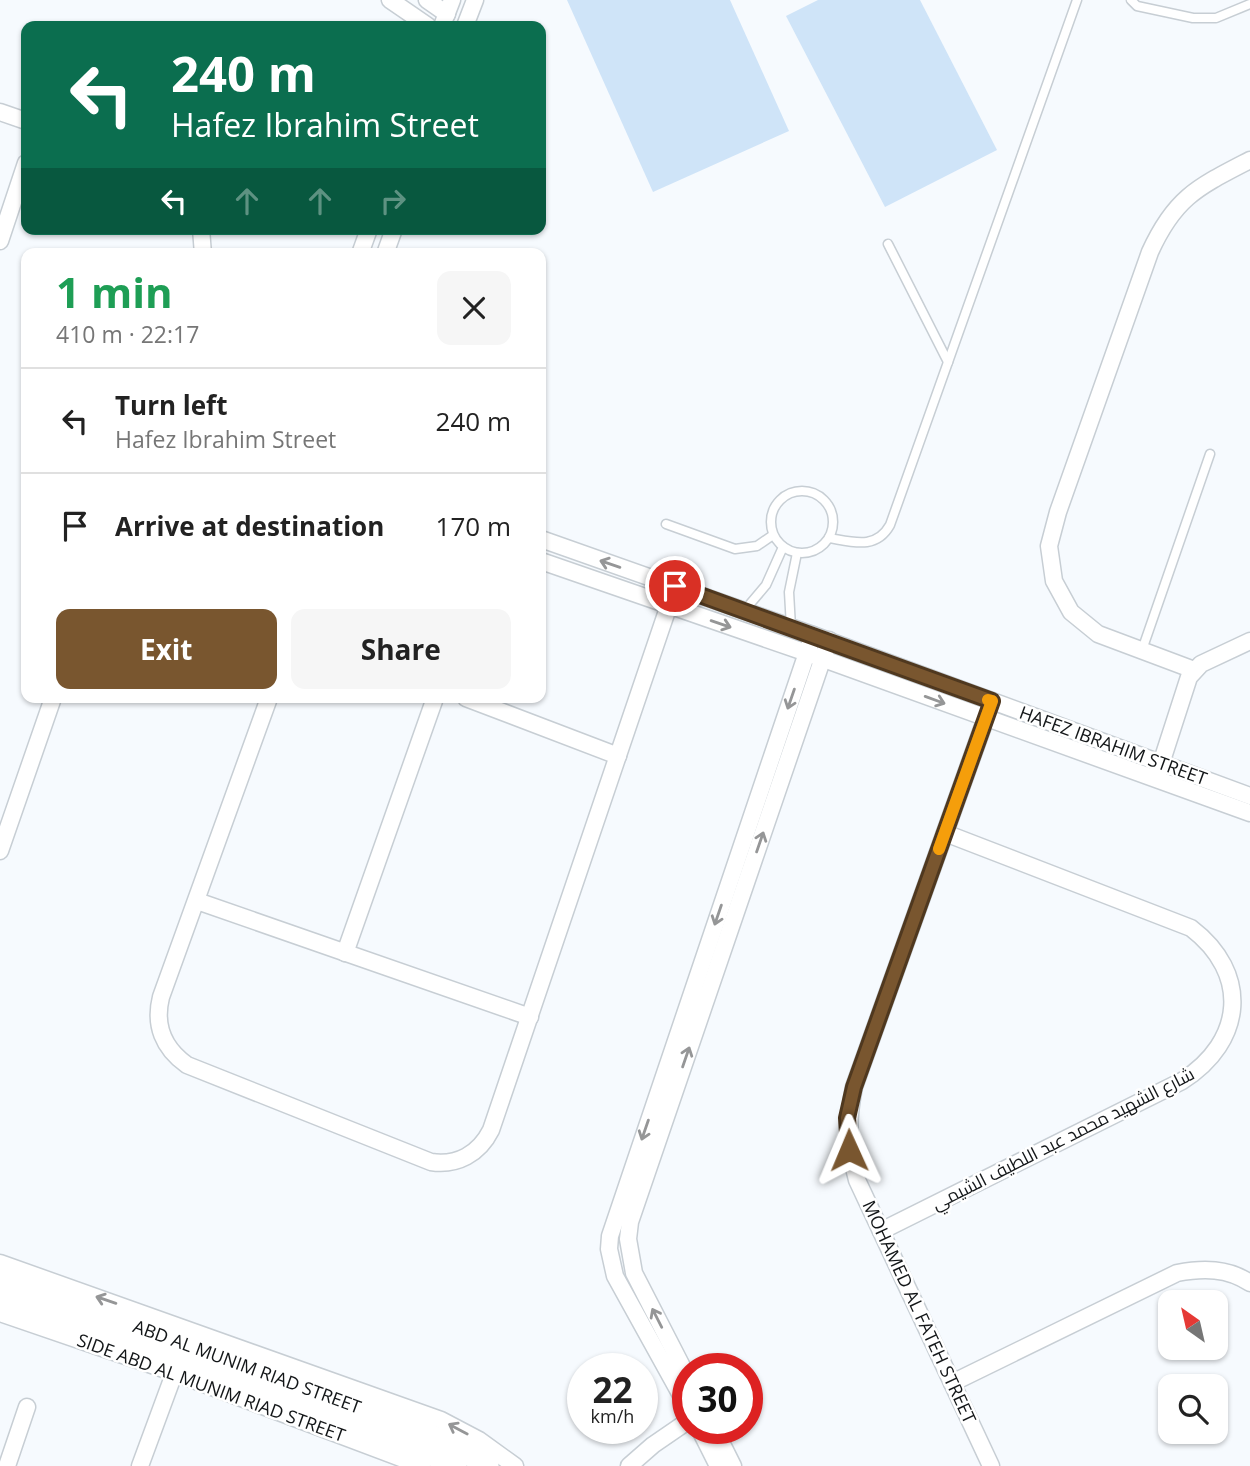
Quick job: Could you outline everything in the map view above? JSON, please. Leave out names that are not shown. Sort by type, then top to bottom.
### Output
[{"type":"street","points":[[390,0],[421,21]]},
{"type":"street","points":[[427,0],[447,13]]},
{"type":"street","points":[[467,21],[475,0]]},
{"type":"street","points":[[0,112],[21,119]]},
{"type":"street","points":[[1194,670],[1098,634],[1071,612],[1054,581],[1049,546],[1145,265],[1162,226],[1180,202],[1203,184],[1250,160]]},
{"type":"street","points":[[0,241],[21,178]]},
{"type":"street","name":"HAFEZ IBRAHIM STREET","points":[[546,542],[992,701],[1250,813]]},
{"type":"street","name":"HAFEZ IBRAHIM STREET","points":[[546,563],[986,718],[1158,773],[1250,796]]},
{"type":"street","points":[[267,703],[159,1006],[159,1026],[172,1052],[187,1065],[431,1162],[458,1161],[474,1152],[487,1139],[669,606]]},
{"type":"street","points":[[672,1356],[634,1273],[628,1239],[627,1207],[821,638]]},
{"type":"street","points":[[1158,773],[1189,677],[1194,670],[1250,641]]},
{"type":"street","name":"MOHAMED AL FATEH STREET","points":[[991,1466],[857,1181],[849,1150],[847,1118],[854,1087],[992,701]]},
{"type":"street","points":[[0,851],[50,703]]},
{"type":"street","points":[[345,953],[433,703]]},
{"type":"street","points":[[479,703],[618,756]]},
{"type":"street","name":"شارع الشهيد محمد عبد اللطيف الشيمي","points":[[881,1231],[1182,1081],[1200,1069],[1215,1054],[1226,1036],[1232,1016],[1233,995],[1220,957],[1207,941],[1191,928],[945,834]]},
{"type":"street","points":[[197,901],[530,1017]]},
{"type":"street","name":"SIDE ABD AL MUNIM RIAD STREET","points":[[0,1263],[422,1466]]},
{"type":"street","points":[[952,1383],[1177,1273],[1212,1270],[1229,1273],[1250,1283]]},
{"type":"street","name":"ABD AL MUNIM RIAD STREET","points":[[0,1281],[416,1446],[456,1466]]},
{"type":"street","name":"ABD AL MUNIM RIAD STREET","points":[[0,1298],[401,1413],[488,1466]]},
{"type":"street","name":"SIDE ABD AL MUNIM RIAD STREET","points":[[0,1313],[183,1352]]},
{"type":"street","points":[[140,1466],[183,1352]]},
{"type":"street","points":[[7,1466],[27,1408]]},
{"type":"street","points":[[401,1413],[469,1435],[515,1466]]},
{"type":"street","points":[[629,1466],[653,1444],[672,1432]]},
{"type":"street","points":[[707,1444],[718,1466]]},
{"type":"street","points":[[722,1444],[733,1466]]},
{"type":"lane","points":[[829,538],[862,544],[877,540],[887,530],[1077,0]]},
{"type":"lane","points":[[1131,0],[1138,6],[1193,18],[1216,18],[1250,4]]},
{"type":"lane","points":[[888,244],[948,362]]},
{"type":"lane","points":[[1142,650],[1210,454]]},
{"type":"lane","points":[[800,491],[821,497],[830,509],[833,523],[829,538],[812,552],[797,553],[783,547],[773,536],[771,520],[775,506],[785,495],[800,491]]},
{"type":"lane","points":[[666,524],[735,549],[757,546],[773,536]]},
{"type":"lane","points":[[744,611],[766,585],[783,547]]},
{"type":"lane","points":[[791,627],[789,592],[797,553]]},
{"type":"shaded area","points":[[567,0],[730,0],[789,131],[653,192]]},
{"type":"shaded area","points":[[818,0],[920,0],[997,150],[885,207],[786,16]]},
{"type":"slow traffic","points":[[939,849],[992,701],[988,700]]},
{"type":"route","points":[[675,586],[992,701],[854,1087],[847,1118],[849,1150]]}]
